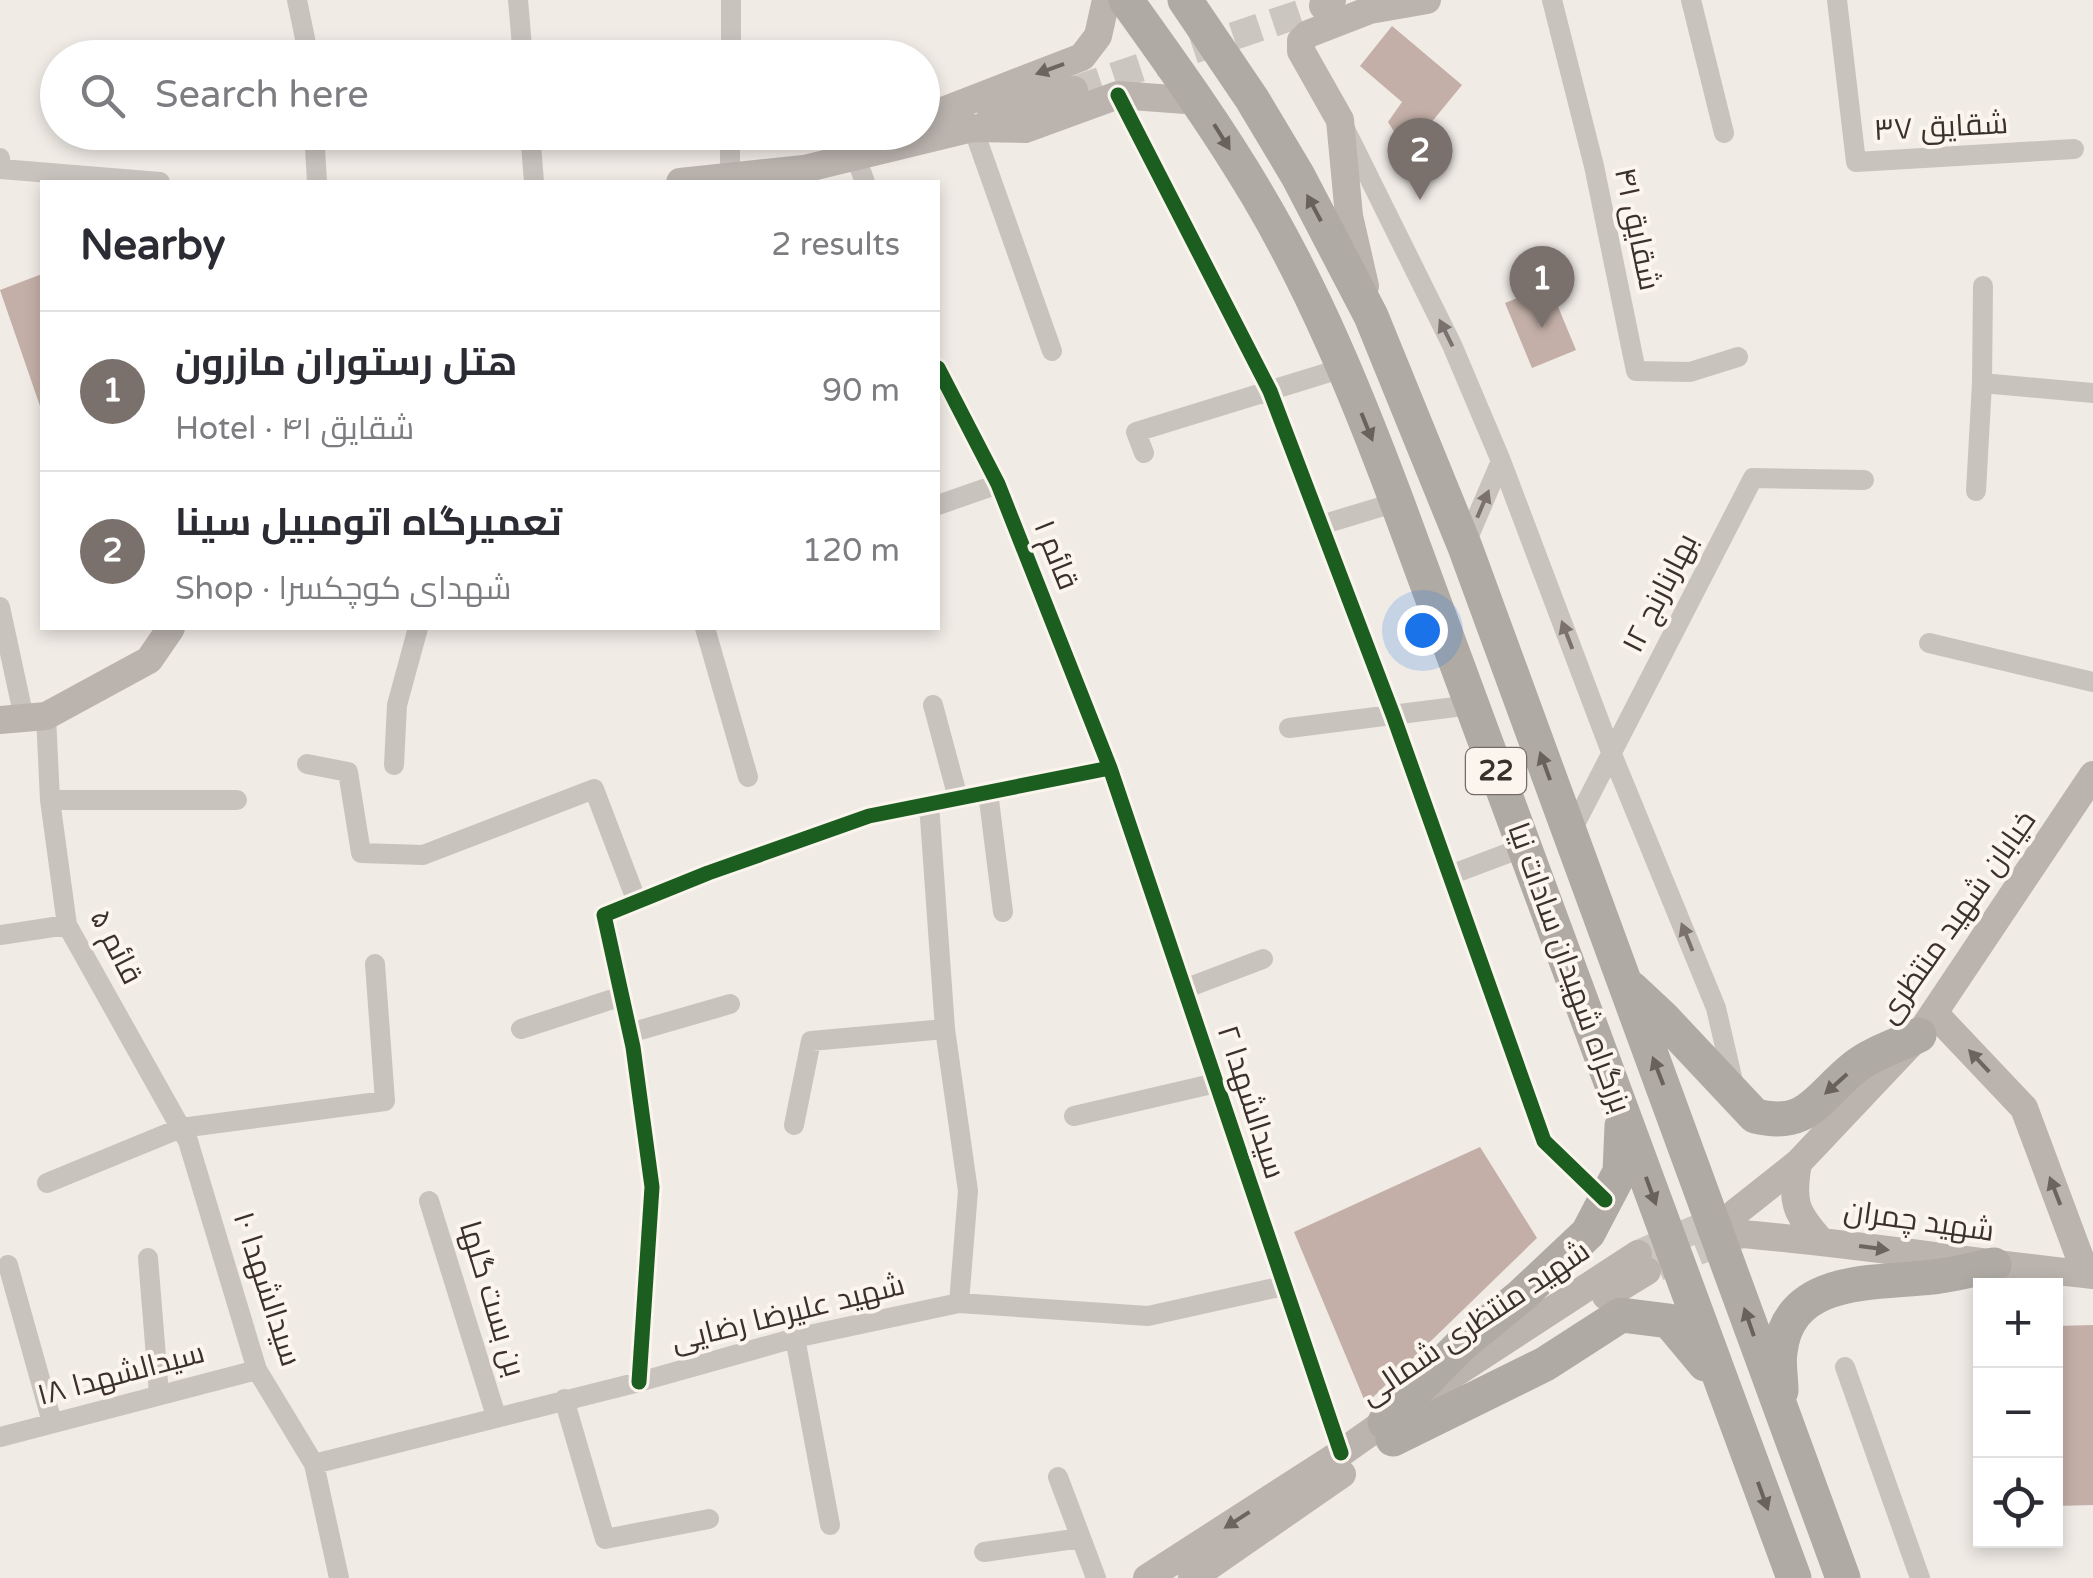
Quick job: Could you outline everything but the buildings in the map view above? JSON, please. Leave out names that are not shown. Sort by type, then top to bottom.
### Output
[{"type":"highway","name":"بزرگراه شهیدان سادات نیا","points":[[1126,0],[1199,100],[1260,199],[1343,368],[1397,502],[1794,1578]]},
{"type":"highway","name":"بزرگراه شهیدان سادات نیا","points":[[1186,0],[1298,176],[1371,316],[1465,547],[1843,1578]]},
{"type":"highway","points":[[1625,984],[1662,1017],[1755,1116],[1776,1122],[1801,1116],[1858,1064],[1927,1024]]},
{"type":"highway","points":[[1389,1430],[1462,1344],[1588,1233],[1620,1172],[1623,1115]]},
{"type":"highway","points":[[1782,1417],[1780,1350],[1792,1319],[1808,1301],[1831,1288],[1890,1278],[1932,1277],[1994,1265]]},
{"type":"highway","points":[[1389,1430],[1471,1403],[1545,1364],[1621,1315],[1668,1321],[1722,1384]]},
{"type":"main road","points":[[940,112],[1082,57],[1098,36],[1106,0]]},
{"type":"main road","points":[[1332,0],[1323,6],[1370,10]]},
{"type":"main road","points":[[1371,316],[1350,216],[1340,120],[1301,51],[1301,41],[1308,34],[1370,10],[1427,0]]},
{"type":"main road","points":[[940,140],[1074,90]]},
{"type":"main road","points":[[973,128],[1025,128],[1118,95],[1199,100]]},
{"type":"main road","points":[[860,170],[876,150]]},
{"type":"main road","points":[[700,180],[804,169],[860,170],[914,150]]},
{"type":"main road","points":[[23,718],[149,660],[170,630]]},
{"type":"main road","name":"خیابان شهید منتظری","points":[[1738,1223],[1927,1024],[2093,775]]},
{"type":"main road","points":[[1927,1024],[2024,1108],[2090,1275]]},
{"type":"main road","points":[[1798,1163],[1793,1190],[1796,1207],[1802,1220],[1822,1240]]},
{"type":"main road","name":"شهید چمران","points":[[1738,1223],[1822,1240],[2090,1275]]},
{"type":"main road","name":"شهید منتظری شمالی","points":[[1192,1578],[1389,1430],[1642,1262]]},
{"type":"main road","name":"شهید منتظری شمالی","points":[[1146,1578],[1341,1453],[1389,1430]]},
{"type":"street","points":[[296,0],[305,40]]},
{"type":"street","points":[[518,0],[521,40]]},
{"type":"street","points":[[731,0],[731,40]]},
{"type":"street","name":"شقایق ۴۱","points":[[1552,0],[1594,166],[1636,371],[1690,372],[1738,356]]},
{"type":"street","points":[[1691,0],[1724,133]]},
{"type":"street","name":"شقایق ۳۷","points":[[1838,0],[1856,162],[2074,149]]},
{"type":"street","points":[[1118,95],[1270,391],[1393,715],[1544,1141],[1605,1200]]},
{"type":"street","points":[[1340,120],[1452,345],[1501,461],[1612,752],[1716,1008],[1737,1096]]},
{"type":"street","points":[[973,128],[1052,351]]},
{"type":"street","points":[[315,150],[317,180]]},
{"type":"street","points":[[531,150],[534,180]]},
{"type":"street","points":[[730,150],[730,177]]},
{"type":"street","points":[[0,158],[2,169],[136,180]]},
{"type":"street","points":[[1976,491],[1984,286]]},
{"type":"street","points":[[1144,453],[1136,432],[1343,368]]},
{"type":"street","name":"قائم ۱","points":[[940,372],[998,484],[1110,768]]},
{"type":"street","points":[[1982,383],[2093,394]]},
{"type":"street","points":[[1465,547],[1501,461]]},
{"type":"street","name":"بهارنارنج ۱۲","points":[[1570,834],[1753,478],[1864,480]]},
{"type":"street","points":[[940,504],[998,484]]},
{"type":"street","points":[[1321,525],[1397,502]]},
{"type":"street","name":"قائم ۵","points":[[0,607],[23,718],[50,800],[67,925],[181,1128]]},
{"type":"street","points":[[394,765],[397,704],[417,630]]},
{"type":"street","points":[[706,630],[748,777]]},
{"type":"street","points":[[1929,643],[2093,682]]},
{"type":"street","points":[[933,705],[958,798]]},
{"type":"street","points":[[1289,728],[1472,705]]},
{"type":"street","points":[[307,764],[348,772],[361,852],[423,855],[594,789],[637,902]]},
{"type":"street","points":[[638,1382],[652,1187],[630,1033],[604,916],[869,816],[1110,768]]},
{"type":"street","name":"سیدالشهدا ۲","points":[[1110,768],[1341,1453]]},
{"type":"street","points":[[988,792],[1003,912]]},
{"type":"street","points":[[50,800],[236,800]]},
{"type":"street","points":[[928,804],[946,1029],[968,1191],[959,1303]]},
{"type":"street","points":[[1450,875],[1524,847]]},
{"type":"street","points":[[0,935],[67,925]]},
{"type":"street","points":[[1184,989],[1263,958]]},
{"type":"street","points":[[47,1183],[181,1128],[385,1101],[375,964]]},
{"type":"street","points":[[521,1029],[622,996]]},
{"type":"street","points":[[630,1033],[730,1004]]},
{"type":"street","points":[[794,1125],[811,1041],[946,1029]]},
{"type":"street","points":[[1074,1116],[1216,1083]]},
{"type":"street","name":"سیدالشهدا ۱۰","points":[[181,1128],[257,1370],[314,1464],[339,1578]]},
{"type":"street","name":"بن بست گلها","points":[[430,1201],[496,1416]]},
{"type":"street","points":[[148,1258],[159,1394]]},
{"type":"street","points":[[8,1265],[52,1422]]},
{"type":"street","name":"شهید علیرضا رضایی","points":[[314,1464],[795,1338],[959,1303],[1148,1316],[1283,1286]]},
{"type":"street","points":[[795,1338],[830,1525]]},
{"type":"street","points":[[1845,1367],[1920,1578]]},
{"type":"street","name":"سیدالشهدا ۱۸","points":[[0,1437],[257,1370]]},
{"type":"street","points":[[564,1398],[605,1539],[708,1519]]},
{"type":"street","points":[[1058,1477],[1096,1578]]},
{"type":"street","points":[[984,1552],[1081,1538]]},
{"type":"tunnel","points":[[1074,90],[1323,6]]},
{"type":"tunnel","points":[[1638,1254],[1729,1215]]},
{"type":"tunnel","points":[[1658,1267],[1739,1235]]},
{"type":"cycle path","points":[[1118,95],[1270,391],[1393,715],[1544,1141],[1605,1200]]},
{"type":"cycle path","points":[[940,372],[998,484],[1110,768],[1341,1453]]},
{"type":"cycle path","points":[[639,1382],[652,1187],[633,1047],[604,915],[869,816],[1110,768]]},
{"type":"place","name":"تعمیرگاه اتومبیل سینا","points":[[1420,200]]},
{"type":"place","name":"هتل رستوران مازرون","points":[[1542,328]]}]
